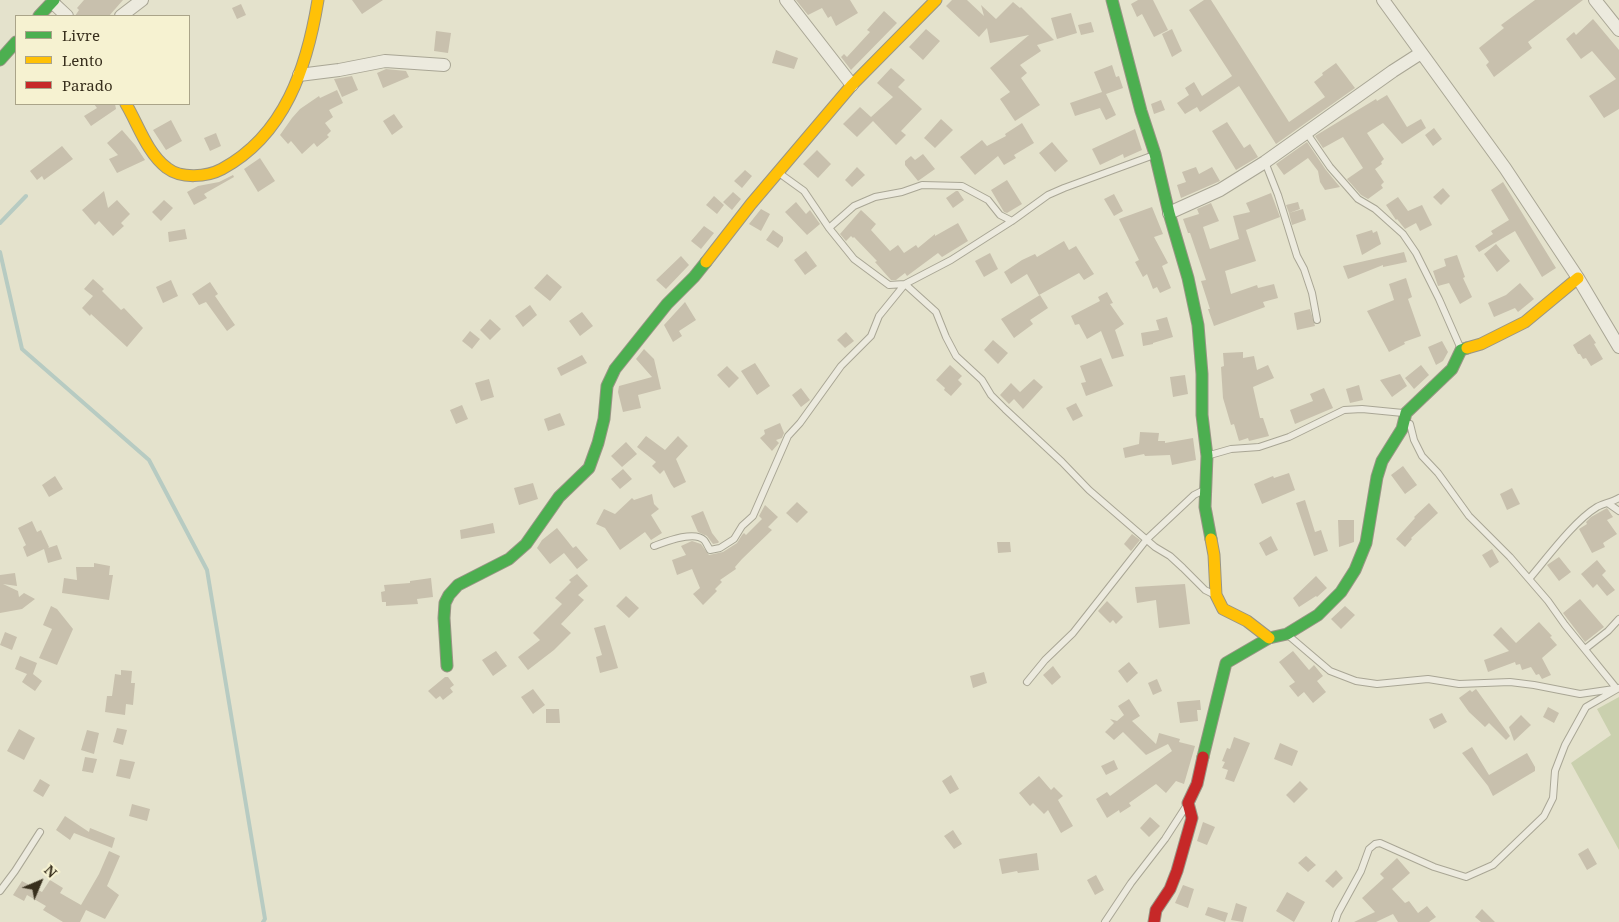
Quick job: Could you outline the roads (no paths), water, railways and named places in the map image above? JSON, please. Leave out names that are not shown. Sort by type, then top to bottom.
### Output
[{"type":"street","points":[[121,15],[142,0]]},
{"type":"street","points":[[127,105],[149,145],[169,169],[199,176],[217,172],[246,154],[259,143],[281,117],[299,75],[315,24],[318,0]]},
{"type":"street","points":[[786,0],[852,85]]},
{"type":"street","points":[[447,666],[444,618],[445,603],[448,595],[458,585],[510,559],[526,544],[559,497],[589,468],[598,444],[604,419],[607,386],[615,369],[667,304],[694,277],[778,172],[852,85],[936,0]]},
{"type":"street","points":[[1112,0],[1188,278],[1198,325],[1202,374],[1202,416],[1207,456],[1205,507],[1214,555],[1216,595],[1223,610],[1247,621],[1269,638]]},
{"type":"street","points":[[1383,0],[1504,168],[1578,278],[1618,342]]},
{"type":"street","points":[[1595,0],[1619,30]]},
{"type":"street","points":[[40,15],[53,1],[66,15]]},
{"type":"street","points":[[0,60],[15,43]]},
{"type":"street","points":[[1169,213],[1220,190],[1265,162],[1421,53]]},
{"type":"street","points":[[299,75],[340,70],[384,61],[444,65]]},
{"type":"street","points":[[1154,922],[1156,910],[1170,889],[1177,872],[1192,818],[1188,802],[1197,784],[1226,663],[1269,638],[1287,634],[1318,615],[1341,592],[1355,570],[1366,543],[1382,461],[1402,429],[1406,413],[1452,368],[1461,350],[1481,344],[1525,322],[1578,278]]},
{"type":"lane","points":[[1306,132],[1330,167],[1358,199],[1375,209],[1402,234],[1416,253],[1439,299],[1461,350]]},
{"type":"lane","points":[[654,546],[669,540],[696,536],[703,538],[710,550],[720,548],[734,540],[742,526],[753,516],[788,436],[800,423],[840,366],[871,336],[878,316],[905,284],[950,260],[1048,196],[1064,188],[1155,154]]},
{"type":"lane","points":[[1265,162],[1278,194],[1297,256],[1304,269],[1312,293],[1317,320]]},
{"type":"lane","points":[[778,172],[804,191],[829,228],[854,259],[889,285],[905,284],[936,312],[956,356],[982,380],[1000,405],[1089,490],[1183,568],[1205,590],[1216,595]]},
{"type":"lane","points":[[829,228],[854,206],[875,197],[902,192],[922,185],[962,186],[988,200],[1000,215],[1012,221]]},
{"type":"lane","points":[[1207,456],[1231,449],[1259,447],[1289,437],[1344,410],[1362,409],[1406,413],[1414,440],[1422,456],[1438,473],[1469,516],[1529,579],[1585,650],[1618,688]]},
{"type":"lane","points":[[1027,682],[1045,660],[1072,633],[1147,539],[1194,495],[1205,489]]},
{"type":"lane","points":[[1529,579],[1584,517],[1598,506],[1609,504],[1619,498]]},
{"type":"lane","points":[[1609,504],[1619,511]]},
{"type":"lane","points":[[1585,650],[1608,632],[1619,619]]},
{"type":"lane","points":[[1287,634],[1330,671],[1363,682],[1377,684],[1428,679],[1459,684],[1510,682],[1580,694],[1618,688]]},
{"type":"lane","points":[[1335,922],[1361,871],[1369,849],[1375,844],[1380,843],[1434,867],[1466,877],[1493,865],[1544,816],[1553,798],[1555,771],[1565,745],[1586,707],[1618,688]]},
{"type":"lane","points":[[1105,922],[1165,839],[1188,802]]},
{"type":"lane","points":[[0,891],[15,872],[40,832]]},
{"type":"waterway","points":[[0,223],[26,196]]},
{"type":"waterway","points":[[0,252],[22,349],[149,460],[207,570],[265,919],[263,922]]}]
